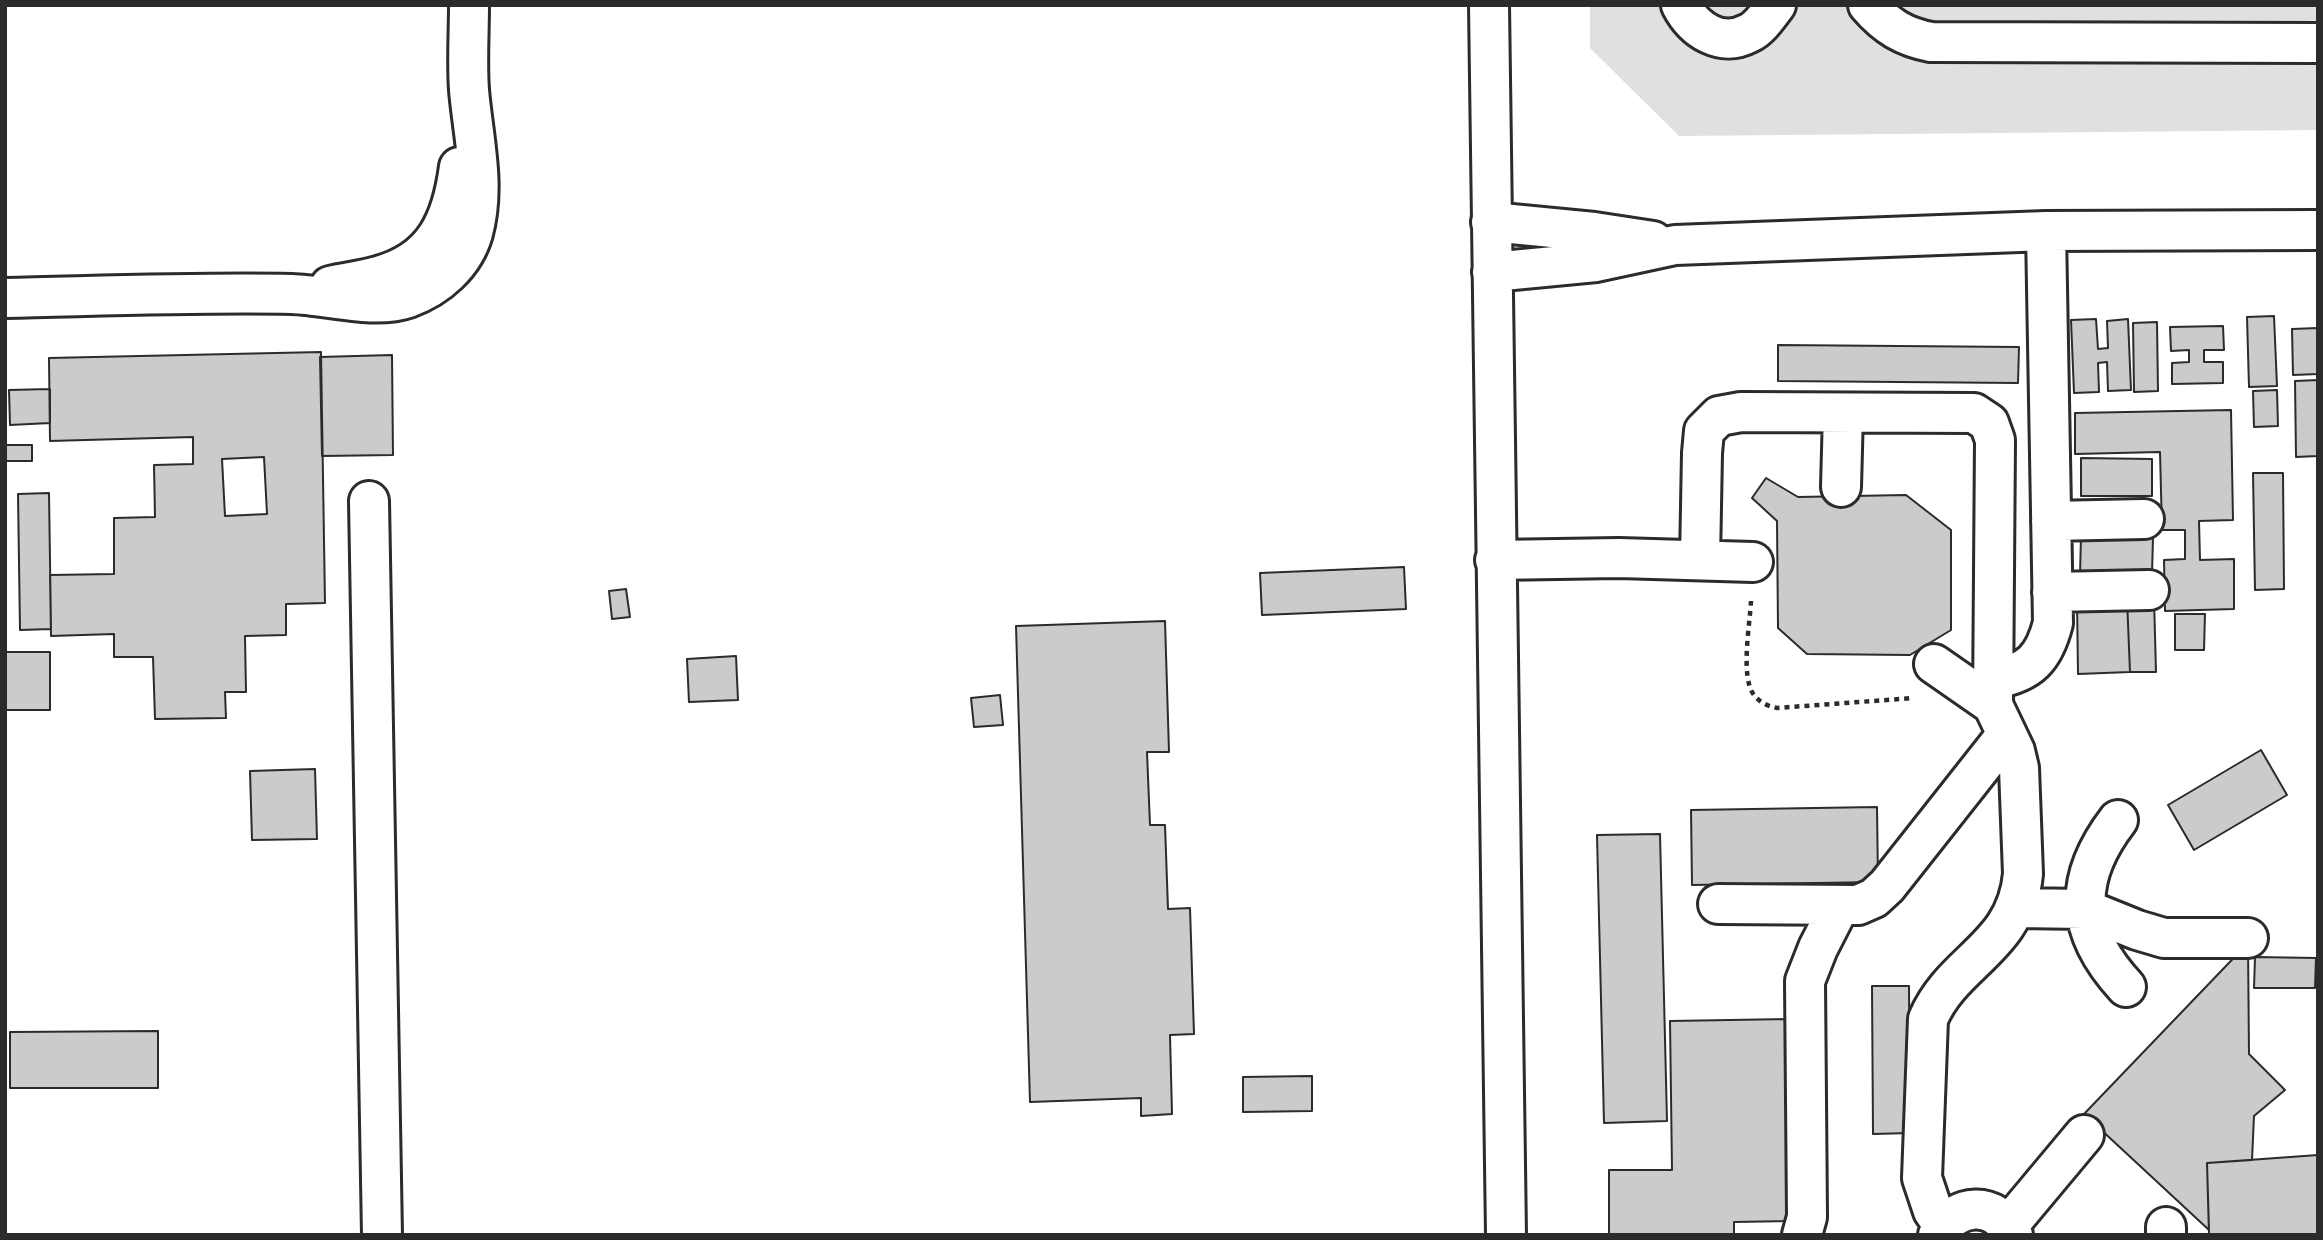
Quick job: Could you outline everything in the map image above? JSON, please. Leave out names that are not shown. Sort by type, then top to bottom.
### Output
[{"type":"street","points":[[5,298],[294,294],[382,302],[405,299],[428,289],[447,274],[463,256],[473,233],[477,209],[479,176],[469,88],[469,5]]},
{"type":"street","points":[[1489,5],[1494,561],[1506,1235]]},
{"type":"street","points":[[1681,5],[1697,28],[1713,36],[1731,38],[1749,33],[1776,5]]},
{"type":"street","points":[[1868,5],[1899,33],[1931,42],[2318,43]]},
{"type":"street","points":[[1491,222],[1594,232],[1675,245]]},
{"type":"street","points":[[1492,272],[1596,262],[1675,245],[2046,230],[2318,230]]},
{"type":"street","points":[[1718,904],[1858,905],[1874,898],[1887,886],[2015,675],[2034,663],[2048,645],[2053,623],[2046,230]]},
{"type":"street","points":[[1700,560],[1704,431],[1719,416],[1741,412],[1975,413],[1989,423],[1995,440],[1998,706],[2019,768],[2023,874],[2021,891],[2008,925],[1936,1000],[1928,1019],[1922,1178],[1940,1230],[1954,1215],[1969,1210],[1983,1210],[1998,1215],[2010,1230],[2084,1135]]},
{"type":"street","points":[[1841,487],[1843,413]]},
{"type":"street","points":[[369,501],[382,1235]]},
{"type":"street","points":[[2051,521],[2144,519]]},
{"type":"street","points":[[1494,561],[1619,558],[1753,562]]},
{"type":"street","points":[[2052,592],[2149,590]]},
{"type":"street","points":[[1942,670],[1998,706]]},
{"type":"street","points":[[2118,820],[2101,842],[2091,867],[2085,909],[2095,946],[2109,968],[2126,987]]},
{"type":"street","points":[[1802,1235],[1807,1217],[1805,981],[1840,905]]},
{"type":"street","points":[[2016,908],[2085,909],[2164,938],[2248,937]]},
{"type":"path","points":[[1753,562],[1747,673],[1749,686],[1755,697],[1765,705],[1777,708],[1919,698],[1942,686],[1942,670]]},
{"type":"shaded area","points":[[1590,5],[2318,5],[2318,130],[1679,136],[1590,48]]},
{"type":"building","points":[[2274,316],[2277,386],[2249,387],[2247,317]]},
{"type":"building","points":[[2096,319],[2098,349],[2108,348],[2107,321],[2128,319],[2131,390],[2108,391],[2107,362],[2098,363],[2099,392],[2074,393],[2071,320]]},
{"type":"building","points":[[2157,322],[2158,391],[2134,392],[2133,323]]},
{"type":"building","points":[[2223,326],[2224,350],[2204,350],[2204,362],[2223,362],[2223,383],[2172,384],[2172,363],[2189,362],[2189,350],[2171,351],[2170,327]]},
{"type":"building","points":[[2318,328],[2318,374],[2293,375],[2292,329]]},
{"type":"building","points":[[1778,345],[2019,347],[2018,383],[1778,381]]},
{"type":"building","points":[[321,352],[325,603],[286,604],[286,635],[245,636],[246,692],[225,692],[226,718],[155,719],[153,657],[114,657],[114,634],[51,636],[50,575],[114,574],[114,518],[155,517],[154,465],[193,464],[193,437],[50,441],[49,358]],"holes":[[[264,457],[267,514],[225,516],[222,459]]]},
{"type":"building","points":[[392,355],[393,455],[322,456],[320,357]]},
{"type":"building","points":[[2318,380],[2318,456],[2296,457],[2295,381]]},
{"type":"building","points":[[50,389],[50,423],[10,425],[9,390]]},
{"type":"building","points":[[2277,390],[2278,426],[2254,427],[2253,391]]},
{"type":"building","points":[[2231,410],[2233,520],[2199,521],[2200,560],[2234,559],[2234,609],[2165,611],[2164,560],[2185,559],[2185,530],[2162,530],[2160,452],[2075,454],[2075,413]]},
{"type":"building","points":[[5,445],[32,445],[32,461],[5,461]]},
{"type":"building","points":[[2081,458],[2152,459],[2152,496],[2081,496]]},
{"type":"building","points":[[2253,473],[2283,473],[2284,589],[2255,590]]},
{"type":"building","points":[[1766,478],[1798,497],[1906,495],[1951,530],[1951,630],[1910,655],[1807,654],[1778,628],[1777,521],[1752,498]]},
{"type":"building","points":[[49,493],[51,629],[20,630],[18,494]]},
{"type":"building","points":[[2081,536],[2153,537],[2152,575],[2080,575]]},
{"type":"building","points":[[1404,567],[1406,609],[1262,615],[1260,573]]},
{"type":"building","points":[[626,589],[630,617],[612,619],[609,591]]},
{"type":"building","points":[[2154,598],[2156,672],[2130,672],[2127,599]]},
{"type":"building","points":[[2127,599],[2130,672],[2078,674],[2077,601]]},
{"type":"building","points":[[2175,614],[2205,614],[2204,650],[2175,650]]},
{"type":"building","points":[[1165,621],[1169,752],[1147,752],[1150,825],[1165,825],[1168,909],[1190,908],[1194,1034],[1170,1035],[1172,1114],[1141,1116],[1141,1098],[1030,1102],[1016,626]]},
{"type":"building","points":[[5,652],[50,652],[50,710],[5,710]]},
{"type":"building","points":[[736,656],[738,700],[689,702],[687,659]]},
{"type":"building","points":[[1000,695],[1003,725],[974,727],[971,698]]},
{"type":"building","points":[[2261,750],[2287,795],[2194,850],[2168,805]]},
{"type":"building","points":[[315,769],[317,839],[252,840],[250,771]]},
{"type":"building","points":[[1877,807],[1878,882],[1692,885],[1691,810]]},
{"type":"building","points":[[1660,834],[1667,1121],[1604,1123],[1597,835]]},
{"type":"building","points":[[2248,943],[2249,1054],[2285,1090],[2254,1116],[2252,1160],[2207,1163],[2209,1230],[2084,1114]]},
{"type":"building","points":[[2255,957],[2316,958],[2315,988],[2254,988]]},
{"type":"building","points":[[1872,986],[1909,986],[1910,1133],[1873,1134]]},
{"type":"building","points":[[1789,1019],[1792,1221],[1734,1222],[1734,1235],[1609,1235],[1609,1170],[1672,1170],[1670,1021]]},
{"type":"building","points":[[158,1031],[158,1088],[10,1088],[10,1032]]},
{"type":"building","points":[[1312,1076],[1312,1111],[1243,1112],[1243,1077]]},
{"type":"building","points":[[2318,1155],[2318,1235],[2209,1235],[2207,1163]]}]
